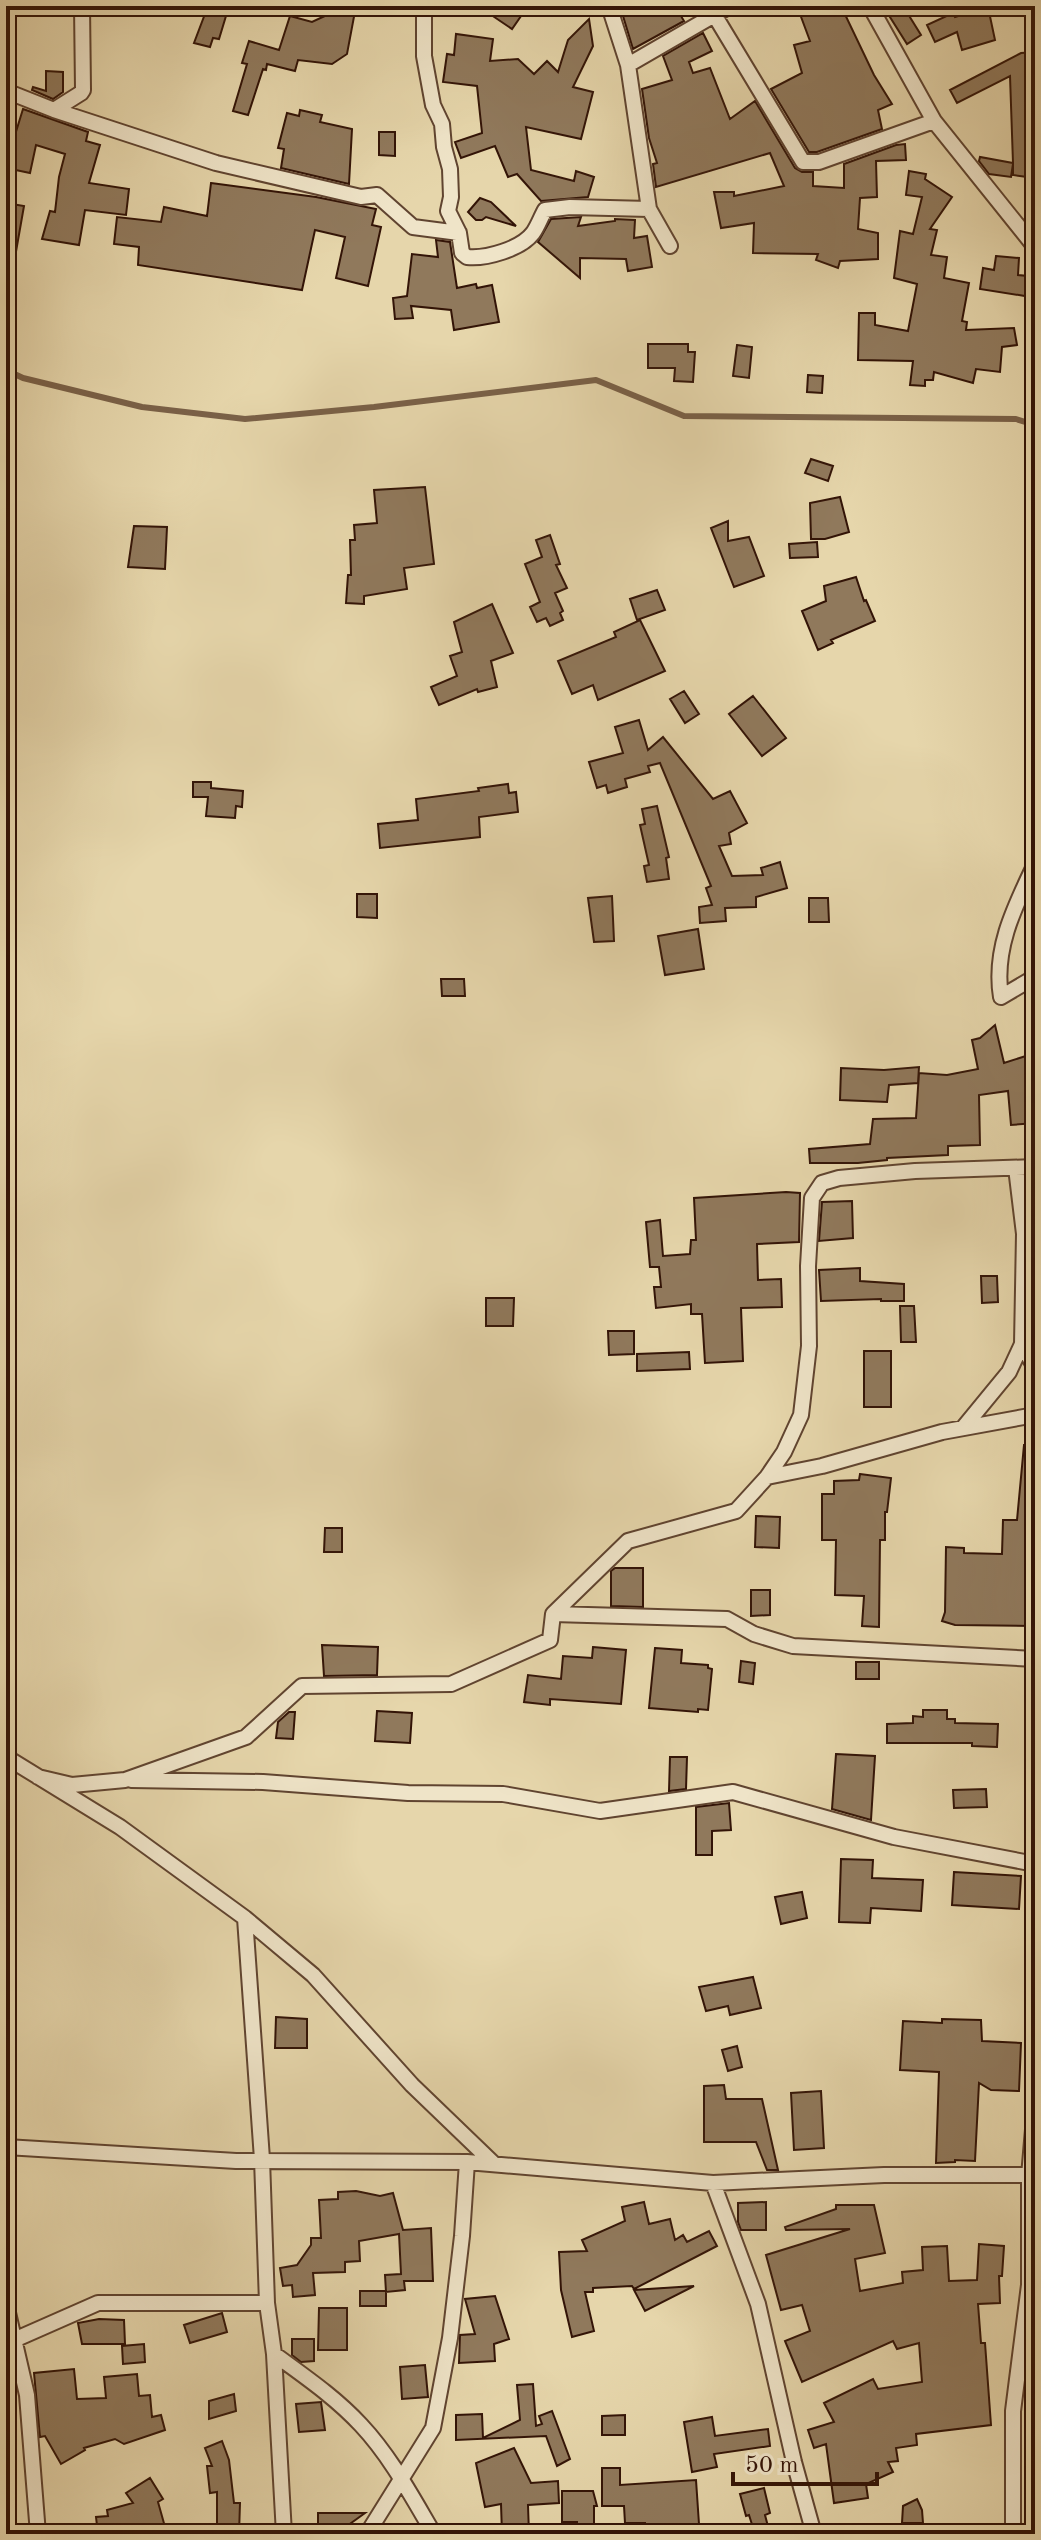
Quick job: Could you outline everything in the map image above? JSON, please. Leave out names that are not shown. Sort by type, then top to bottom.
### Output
[{"type":"street","points":[[54,110],[83,90],[82,6]]},
{"type":"street","points":[[424,6],[424,56],[450,169],[448,211],[459,233],[462,253],[476,258],[511,247],[531,235],[545,210],[570,207],[649,209]]},
{"type":"street","points":[[609,6],[628,65],[649,209],[670,246]]},
{"type":"street","points":[[628,65],[711,11],[730,6]]},
{"type":"street","points":[[870,6],[934,121],[1033,244]]},
{"type":"street","points":[[711,11],[803,162],[819,162],[934,121]]},
{"type":"street","points":[[6,91],[54,110],[216,163],[361,197],[377,195],[413,227],[459,233]]},
{"type":"street","points":[[1033,244],[1035,194]]},
{"type":"street","points":[[1035,864],[1005,931],[998,979],[1001,997],[1035,977]]},
{"type":"street","points":[[125,1780],[246,1737],[302,1686],[451,1684],[550,1640],[553,1614],[628,1541],[736,1511],[767,1477],[784,1452],[801,1415],[809,1346],[808,1266],[812,1198],[822,1183],[839,1178],[915,1171],[1035,1167]]},
{"type":"street","points":[[963,1428],[1009,1372],[1022,1344],[1024,1234],[1016,1168]]},
{"type":"street","points":[[1022,1344],[1035,1368]]},
{"type":"street","points":[[767,1477],[822,1466],[963,1428],[1035,1415]]},
{"type":"street","points":[[553,1614],[727,1619],[754,1634],[793,1646],[1035,1659]]},
{"type":"street","points":[[6,1757],[120,1827],[245,1918],[313,1975],[412,2085],[493,2163]]},
{"type":"street","points":[[38,1777],[72,1785],[125,1780],[263,1782],[408,1793],[503,1794],[600,1811],[733,1792],[894,1837],[1035,1864]]},
{"type":"street","points":[[245,1918],[284,2534]]},
{"type":"street","points":[[1013,2534],[1013,2411],[1029,2285],[1035,2106]]},
{"type":"street","points":[[6,2147],[236,2161],[493,2163],[713,2183],[884,2175],[1032,2175]]},
{"type":"street","points":[[367,2534],[433,2428],[442,2385],[462,2236],[467,2162]]},
{"type":"street","points":[[713,2183],[758,2304],[814,2534]]},
{"type":"street","points":[[10,2339],[98,2303],[267,2303]]},
{"type":"street","points":[[6,2304],[10,2339],[27,2395],[38,2534]]},
{"type":"street","points":[[274,2354],[322,2388],[362,2426],[402,2480],[434,2534]]},
{"type":"building","points":[[208,6],[229,6],[219,39],[213,38],[210,47],[194,43]]},
{"type":"building","points":[[328,6],[356,6],[347,54],[332,64],[298,60],[295,71],[267,64],[248,115],[233,111],[247,64],[242,63],[249,41],[279,50],[290,16],[312,22],[327,15]]},
{"type":"building","points":[[478,6],[506,6],[521,16],[512,29]]},
{"type":"building","points":[[620,6],[675,6],[684,21],[633,49]]},
{"type":"building","points":[[797,6],[841,6],[874,75],[892,104],[878,110],[882,129],[817,152],[809,152],[771,89],[802,73],[794,45],[810,41]]},
{"type":"building","points":[[883,6],[903,6],[921,35],[907,44]]},
{"type":"building","points":[[988,7],[995,40],[962,50],[957,32],[935,42],[927,25],[953,13],[955,17]]},
{"type":"building","points":[[589,19],[593,46],[573,87],[593,92],[581,139],[526,127],[531,170],[574,181],[576,171],[594,177],[588,197],[541,201],[517,174],[508,177],[495,146],[461,158],[455,142],[482,133],[477,86],[443,82],[447,54],[454,55],[456,34],[493,39],[490,61],[518,59],[534,74],[547,61],[558,72],[568,40]]},
{"type":"building","points":[[703,33],[712,51],[689,62],[693,73],[710,68],[730,119],[755,101],[795,168],[813,172],[813,186],[844,188],[844,164],[905,144],[906,160],[876,161],[877,197],[860,198],[858,229],[878,233],[878,259],[840,261],[838,268],[816,260],[818,254],[753,253],[754,223],[721,228],[714,192],[734,192],[734,196],[784,186],[770,153],[656,187],[653,164],[657,163],[649,138],[642,89],[672,80],[663,56]]},
{"type":"building","points":[[1035,52],[1035,178],[1013,175],[1013,164],[1011,177],[989,174],[979,161],[980,157],[1013,163],[1010,76],[957,103],[950,90],[1021,53]]},
{"type":"building","points":[[46,71],[63,72],[63,92],[53,99],[32,90],[33,87],[46,91]]},
{"type":"building","points":[[23,109],[88,132],[86,141],[100,145],[89,183],[129,189],[126,215],[85,210],[79,245],[42,239],[50,211],[55,212],[65,154],[36,145],[30,173],[6,168],[6,143],[11,144]]},
{"type":"building","points":[[300,110],[322,115],[320,122],[352,129],[349,184],[281,168],[284,149],[278,148],[287,113],[299,116]]},
{"type":"building","points":[[379,132],[395,132],[395,156],[379,155]]},
{"type":"building","points":[[909,171],[926,174],[925,179],[952,197],[930,229],[937,230],[931,255],[947,257],[944,278],[969,283],[962,321],[967,322],[966,330],[1014,328],[1017,345],[1002,347],[1000,372],[976,369],[973,383],[934,372],[933,380],[925,380],[925,386],[910,385],[913,361],[858,360],[859,313],[875,313],[875,325],[908,331],[917,284],[894,278],[900,231],[913,234],[922,197],[906,195]]},
{"type":"building","points":[[211,183],[316,197],[376,209],[372,225],[381,227],[368,286],[336,278],[345,237],[315,230],[302,290],[138,265],[139,247],[114,244],[117,217],[161,222],[164,207],[207,216]]},
{"type":"building","points":[[480,198],[491,202],[516,226],[486,217],[476,220],[468,212]]},
{"type":"building","points":[[6,203],[24,206],[14,263],[6,262]]},
{"type":"building","points":[[581,217],[578,226],[615,219],[635,220],[634,238],[647,236],[652,267],[628,271],[626,259],[580,258],[580,278],[538,242],[551,219]]},
{"type":"building","points":[[436,240],[450,242],[457,288],[492,285],[499,322],[454,330],[451,310],[411,306],[413,318],[395,319],[393,298],[407,296],[412,254],[438,257]]},
{"type":"building","points":[[996,256],[1019,258],[1018,275],[1028,276],[1025,296],[980,289],[983,268],[994,270]]},
{"type":"building","points":[[648,344],[688,344],[688,352],[695,352],[693,382],[674,381],[675,368],[648,368]]},
{"type":"building","points":[[737,345],[752,347],[749,378],[733,376]]},
{"type":"building","points":[[808,375],[823,376],[822,393],[807,392]]},
{"type":"building","points":[[811,459],[833,466],[828,481],[805,473]]},
{"type":"building","points":[[425,487],[434,564],[404,568],[407,589],[364,596],[364,604],[346,603],[348,575],[351,575],[350,540],[355,540],[354,525],[377,523],[374,490]]},
{"type":"building","points":[[840,497],[849,532],[825,539],[811,539],[810,503]]},
{"type":"building","points":[[728,521],[728,541],[749,537],[764,576],[734,587],[711,528]]},
{"type":"building","points":[[134,526],[167,527],[165,569],[128,567]]},
{"type":"building","points":[[550,535],[560,564],[556,565],[567,588],[555,593],[563,611],[560,613],[563,620],[550,626],[546,618],[537,622],[530,607],[540,602],[525,564],[542,557],[536,540]]},
{"type":"building","points":[[817,542],[818,557],[790,558],[789,544]]},
{"type":"building","points":[[856,577],[875,621],[831,640],[833,643],[818,650],[802,611],[826,601],[824,586]]},
{"type":"building","points":[[657,590],[665,610],[637,620],[630,599]]},
{"type":"building","points":[[492,604],[513,653],[491,661],[497,687],[478,692],[477,689],[439,705],[431,687],[457,676],[450,656],[462,652],[454,622]]},
{"type":"building","points":[[640,620],[665,671],[598,700],[593,685],[572,694],[558,661],[616,637],[614,632]]},
{"type":"building","points":[[684,691],[699,714],[685,723],[670,699]]},
{"type":"building","points":[[753,696],[786,738],[762,756],[729,714]]},
{"type":"building","points":[[639,720],[648,750],[663,737],[713,799],[730,791],[747,823],[729,833],[731,844],[719,846],[732,876],[763,875],[761,868],[780,862],[787,888],[756,897],[756,907],[725,908],[726,921],[700,923],[699,907],[712,905],[706,888],[711,886],[660,763],[648,766],[650,772],[625,779],[627,787],[608,793],[606,785],[597,788],[589,762],[623,753],[615,727]]},
{"type":"building","points":[[193,782],[211,782],[211,788],[243,791],[242,807],[236,806],[235,818],[206,816],[208,797],[193,797]]},
{"type":"building","points":[[508,784],[509,793],[516,792],[518,812],[479,817],[480,837],[380,848],[378,824],[418,820],[416,799]]},
{"type":"building","points":[[657,806],[669,857],[666,858],[669,879],[647,882],[644,866],[649,865],[640,825],[645,824],[642,809]]},
{"type":"building","points":[[357,894],[377,894],[377,918],[357,917]]},
{"type":"building","points":[[612,896],[614,941],[594,942],[588,898]]},
{"type":"building","points":[[809,898],[828,898],[829,922],[809,922]]},
{"type":"building","points":[[698,929],[704,969],[665,975],[658,936]]},
{"type":"building","points":[[441,979],[464,979],[465,996],[442,996]]},
{"type":"building","points":[[995,1025],[1004,1063],[1035,1053],[1035,1123],[1011,1125],[1008,1091],[979,1095],[980,1145],[948,1146],[948,1155],[887,1158],[858,1163],[810,1163],[809,1149],[870,1144],[873,1119],[916,1118],[919,1073],[947,1075],[978,1069],[972,1040],[980,1038]]},
{"type":"building","points":[[919,1067],[918,1083],[889,1085],[887,1102],[840,1100],[841,1068],[884,1070]]},
{"type":"building","points":[[800,1193],[799,1242],[757,1244],[758,1280],[781,1279],[782,1307],[741,1308],[743,1361],[705,1363],[702,1314],[691,1314],[691,1304],[656,1308],[654,1287],[661,1287],[659,1267],[650,1267],[646,1222],[660,1220],[663,1256],[690,1254],[691,1240],[696,1240],[694,1198]]},
{"type":"building","points":[[852,1201],[853,1238],[819,1241],[822,1202]]},
{"type":"building","points":[[860,1268],[860,1281],[904,1284],[904,1301],[821,1301],[819,1270]]},
{"type":"building","points":[[981,1276],[997,1276],[998,1302],[982,1303]]},
{"type":"building","points":[[486,1298],[514,1298],[513,1326],[486,1326]]},
{"type":"building","points":[[900,1306],[914,1306],[916,1342],[901,1342]]},
{"type":"building","points":[[608,1331],[634,1331],[634,1354],[609,1355]]},
{"type":"building","points":[[864,1351],[891,1351],[891,1407],[864,1407]]},
{"type":"building","points":[[689,1352],[690,1369],[637,1371],[637,1354]]},
{"type":"building","points":[[1024,1445],[1035,1446],[1035,1531],[1031,1531],[1029,1573],[1034,1573],[1033,1626],[955,1625],[942,1621],[945,1612],[946,1547],[964,1548],[964,1553],[1002,1554],[1003,1520],[1017,1520]]},
{"type":"building","points":[[860,1474],[891,1478],[885,1512],[885,1540],[880,1540],[879,1627],[862,1626],[864,1596],[835,1595],[836,1540],[822,1540],[822,1494],[834,1494],[834,1481],[859,1480]]},
{"type":"building","points":[[756,1516],[780,1517],[779,1548],[755,1547]]},
{"type":"building","points":[[325,1528],[342,1528],[342,1552],[324,1552]]},
{"type":"building","points":[[615,1568],[643,1568],[643,1607],[611,1606],[611,1571]]},
{"type":"building","points":[[751,1590],[770,1590],[770,1615],[751,1616]]},
{"type":"building","points":[[322,1645],[378,1647],[377,1675],[324,1676]]},
{"type":"building","points":[[593,1647],[626,1650],[621,1704],[550,1699],[550,1705],[524,1702],[528,1675],[561,1679],[563,1656],[592,1658]]},
{"type":"building","points":[[655,1648],[682,1650],[681,1663],[708,1665],[712,1669],[708,1710],[649,1708]]},
{"type":"building","points":[[741,1661],[755,1663],[753,1684],[739,1682]]},
{"type":"building","points":[[856,1662],[879,1662],[879,1679],[856,1679]]},
{"type":"building","points":[[923,1710],[947,1710],[947,1719],[955,1719],[955,1723],[998,1724],[997,1747],[972,1746],[972,1743],[887,1743],[887,1724],[913,1723],[913,1716],[923,1717]]},
{"type":"building","points":[[377,1711],[412,1713],[410,1743],[375,1741]]},
{"type":"building","points":[[289,1712],[295,1712],[293,1739],[276,1738],[278,1722]]},
{"type":"building","points":[[836,1754],[875,1756],[871,1820],[832,1809]]},
{"type":"building","points":[[670,1757],[687,1757],[686,1789],[669,1791]]},
{"type":"building","points":[[986,1789],[987,1807],[954,1808],[953,1790]]},
{"type":"building","points":[[729,1803],[731,1830],[712,1831],[712,1855],[696,1855],[696,1807]]},
{"type":"building","points":[[841,1859],[873,1860],[872,1878],[923,1880],[921,1911],[871,1908],[870,1923],[839,1922]]},
{"type":"building","points":[[954,1872],[1021,1876],[1019,1909],[952,1905]]},
{"type":"building","points":[[802,1892],[807,1918],[781,1924],[775,1897]]},
{"type":"building","points":[[753,1977],[761,2008],[730,2015],[728,2006],[706,2011],[699,1987]]},
{"type":"building","points":[[276,2017],[307,2019],[307,2048],[275,2048]]},
{"type":"building","points":[[942,2019],[981,2020],[982,2041],[1021,2043],[1019,2091],[991,2090],[979,2083],[975,2161],[936,2163],[939,2072],[900,2070],[903,2021],[942,2023]]},
{"type":"building","points":[[737,2046],[742,2067],[728,2071],[722,2050]]},
{"type":"building","points":[[724,2085],[726,2099],[762,2099],[778,2170],[767,2170],[756,2142],[704,2142],[704,2086]]},
{"type":"building","points":[[821,2091],[824,2148],[794,2150],[791,2093]]},
{"type":"building","points":[[356,2191],[380,2196],[393,2193],[403,2230],[431,2228],[433,2281],[404,2281],[405,2290],[386,2292],[385,2275],[401,2274],[399,2234],[359,2241],[360,2261],[345,2262],[345,2272],[313,2273],[315,2295],[293,2297],[292,2285],[283,2286],[280,2268],[297,2265],[311,2245],[311,2238],[321,2238],[319,2200],[338,2199],[338,2192]]},
{"type":"building","points":[[644,2202],[649,2224],[670,2219],[675,2240],[683,2235],[687,2242],[709,2231],[717,2246],[634,2289],[632,2286],[593,2288],[593,2292],[585,2292],[594,2331],[572,2337],[561,2290],[559,2252],[587,2251],[582,2240],[625,2221],[622,2207]]},
{"type":"building","points":[[766,2202],[766,2230],[741,2230],[738,2203]]},
{"type":"building","points":[[836,2205],[874,2205],[885,2253],[855,2259],[860,2291],[903,2283],[902,2272],[923,2270],[922,2247],[947,2246],[949,2281],[977,2280],[979,2244],[1004,2246],[1002,2276],[999,2276],[1000,2303],[978,2304],[981,2343],[985,2343],[991,2425],[916,2434],[917,2445],[896,2448],[898,2461],[888,2462],[893,2472],[866,2484],[868,2498],[834,2503],[826,2444],[814,2448],[808,2430],[834,2422],[824,2403],[873,2379],[878,2389],[922,2382],[919,2343],[897,2349],[893,2341],[802,2382],[785,2341],[810,2331],[802,2305],[781,2310],[766,2255],[850,2229],[786,2230],[785,2227],[836,2209]]},
{"type":"building","points":[[694,2286],[645,2311],[634,2290]]},
{"type":"building","points":[[360,2291],[386,2291],[386,2306],[360,2306]]},
{"type":"building","points":[[495,2296],[509,2339],[494,2344],[495,2361],[459,2363],[460,2335],[475,2334],[465,2299]]},
{"type":"building","points":[[319,2308],[347,2308],[347,2350],[318,2350]]},
{"type":"building","points":[[222,2313],[227,2332],[190,2343],[184,2325]]},
{"type":"building","points":[[99,2319],[124,2320],[125,2344],[82,2344],[78,2323]]},
{"type":"building","points":[[292,2339],[314,2339],[314,2361],[301,2362],[292,2355]]},
{"type":"building","points":[[144,2344],[145,2362],[123,2364],[122,2346]]},
{"type":"building","points":[[425,2365],[428,2397],[402,2399],[400,2367]]},
{"type":"building","points":[[74,2369],[77,2399],[106,2398],[104,2377],[137,2374],[139,2396],[150,2395],[152,2417],[161,2415],[165,2430],[124,2444],[115,2439],[84,2448],[61,2464],[45,2436],[40,2437],[34,2373]]},
{"type":"building","points":[[533,2384],[536,2426],[542,2424],[539,2416],[552,2411],[570,2459],[557,2466],[546,2436],[456,2440],[456,2415],[482,2414],[483,2438],[520,2420],[517,2385]]},
{"type":"building","points":[[234,2394],[236,2411],[209,2419],[209,2401]]},
{"type":"building","points":[[321,2402],[325,2430],[299,2432],[296,2404]]},
{"type":"building","points":[[625,2415],[625,2435],[602,2435],[602,2416]]},
{"type":"building","points":[[712,2417],[715,2436],[768,2429],[770,2446],[714,2454],[717,2467],[692,2472],[684,2422]]},
{"type":"building","points":[[222,2441],[229,2460],[234,2503],[240,2503],[239,2534],[217,2534],[217,2492],[210,2493],[207,2466],[212,2466],[205,2448]]},
{"type":"building","points":[[514,2448],[531,2483],[558,2481],[559,2503],[528,2505],[529,2534],[502,2534],[501,2504],[485,2507],[476,2463]]},
{"type":"building","points":[[602,2468],[620,2468],[620,2485],[696,2480],[699,2524],[645,2528],[645,2523],[625,2523],[624,2506],[602,2506]]},
{"type":"building","points":[[150,2478],[163,2499],[158,2502],[167,2534],[98,2534],[96,2517],[108,2516],[107,2510],[133,2503],[126,2493]]},
{"type":"building","points":[[764,2488],[770,2513],[765,2515],[770,2534],[755,2534],[740,2494]]},
{"type":"building","points":[[562,2491],[593,2491],[597,2506],[594,2506],[594,2530],[577,2530],[577,2522],[562,2522]]},
{"type":"building","points":[[917,2499],[923,2523],[902,2523],[903,2506]]},
{"type":"building","points":[[318,2513],[365,2513],[340,2531],[318,2531]]},
{"type":"waterway","points":[[6,370],[23,378],[142,407],[245,419],[596,380],[684,416],[1016,419],[1035,425]]}]
